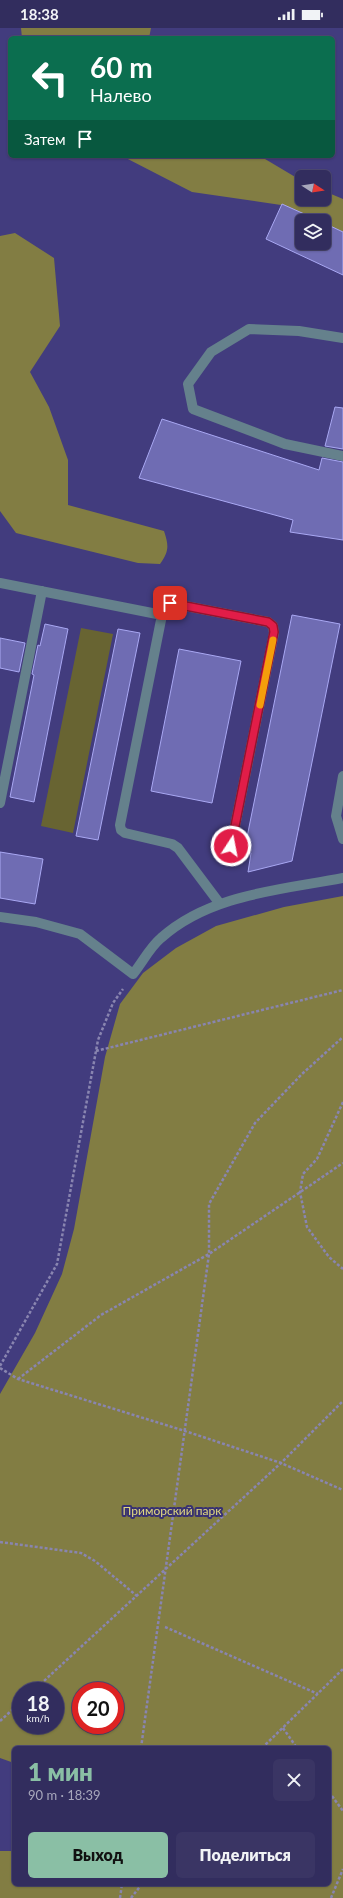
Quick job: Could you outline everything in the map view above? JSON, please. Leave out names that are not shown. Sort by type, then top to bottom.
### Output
[{"type":"lane","points":[[343,338],[299,331],[249,329],[210,352],[188,384],[193,409],[285,444],[343,456]]},
{"type":"lane","points":[[0,583],[162,615]]},
{"type":"lane","points":[[0,803],[42,591]]},
{"type":"lane","points":[[220,904],[178,848],[165,841],[125,833],[121,830],[120,825],[162,615],[166,604],[170,603],[268,622],[273,626],[274,632],[231,846]]},
{"type":"lane","points":[[343,776],[336,816],[343,839]]},
{"type":"lane","points":[[0,917],[36,922],[80,934],[133,974],[160,938],[189,916],[248,895],[343,878]]},
{"type":"path","points":[[133,974],[113,1004],[98,1040],[57,1264],[0,1367],[18,1379],[185,1430],[281,1463],[343,1490]]},
{"type":"path","points":[[96,1051],[343,990]]},
{"type":"path","points":[[141,1746],[209,1254],[209,1204],[255,1123],[302,1074],[343,1037]]},
{"type":"path","points":[[343,1102],[317,1159],[303,1174],[300,1192],[307,1226],[329,1257],[343,1269]]},
{"type":"path","points":[[18,1379],[101,1315],[209,1254],[343,1163]]},
{"type":"path","points":[[43,1682],[281,1463],[343,1401]]},
{"type":"path","points":[[0,1542],[81,1553],[95,1561],[137,1596]]},
{"type":"path","points":[[165,1628],[318,1694]]},
{"type":"path","points":[[264,1746],[343,1669]]},
{"type":"path","points":[[0,1721],[12,1710]]},
{"type":"path","points":[[283,1728],[296,1746]]},
{"type":"path","points":[[331,1795],[343,1811]]},
{"type":"path","points":[[331,1898],[343,1869]]},
{"type":"path","points":[[120,1898],[122,1886]]},
{"type":"path","points":[[131,1898],[140,1886]]},
{"type":"shaded area","points":[[81,628],[113,634],[73,833],[41,826]]},
{"type":"green space","points":[[21,28],[151,28],[149,36],[22,36]]},
{"type":"green space","points":[[126,158],[263,158],[295,177],[295,206],[331,206],[331,194],[343,199],[343,238],[331,232],[331,214],[298,214],[281,205],[192,192]]},
{"type":"green space","points":[[15,233],[54,258],[60,326],[30,372],[49,407],[68,460],[68,505],[164,531],[167,541],[167,552],[160,564],[138,563],[16,533],[0,511],[0,236]]},
{"type":"green space","name":"Приморский парк","points":[[343,896],[343,1898],[0,1898],[0,1851],[12,1851],[12,1886],[331,1886],[331,1746],[12,1746],[12,1762],[0,1758],[0,1394],[35,1333],[62,1274],[74,1229],[105,1057],[120,1004],[143,973],[176,948],[216,926],[284,907]]},
{"type":"building","points":[[282,204],[304,214],[295,214],[295,250],[331,250],[331,226],[343,232],[343,275],[266,239]]},
{"type":"building","points":[[335,407],[343,408],[343,449],[325,446]]},
{"type":"building","points":[[162,419],[319,470],[322,458],[343,462],[343,540],[290,532],[293,520],[139,478]]},
{"type":"building","points":[[292,615],[340,624],[292,861],[248,872],[251,853],[244,852]]},
{"type":"building","points":[[45,624],[68,629],[34,802],[10,797],[34,675],[32,674],[38,645],[40,646]]},
{"type":"building","points":[[118,629],[140,633],[98,840],[76,836]]},
{"type":"building","points":[[0,638],[25,643],[19,672],[0,668]]},
{"type":"building","points":[[179,649],[241,661],[212,803],[151,791]]},
{"type":"building","points":[[0,852],[43,859],[35,904],[0,898]]},
{"type":"slow traffic","points":[[260,705],[273,640]]},
{"type":"route","points":[[170,603],[268,622],[273,626],[274,632],[231,846]]}]
